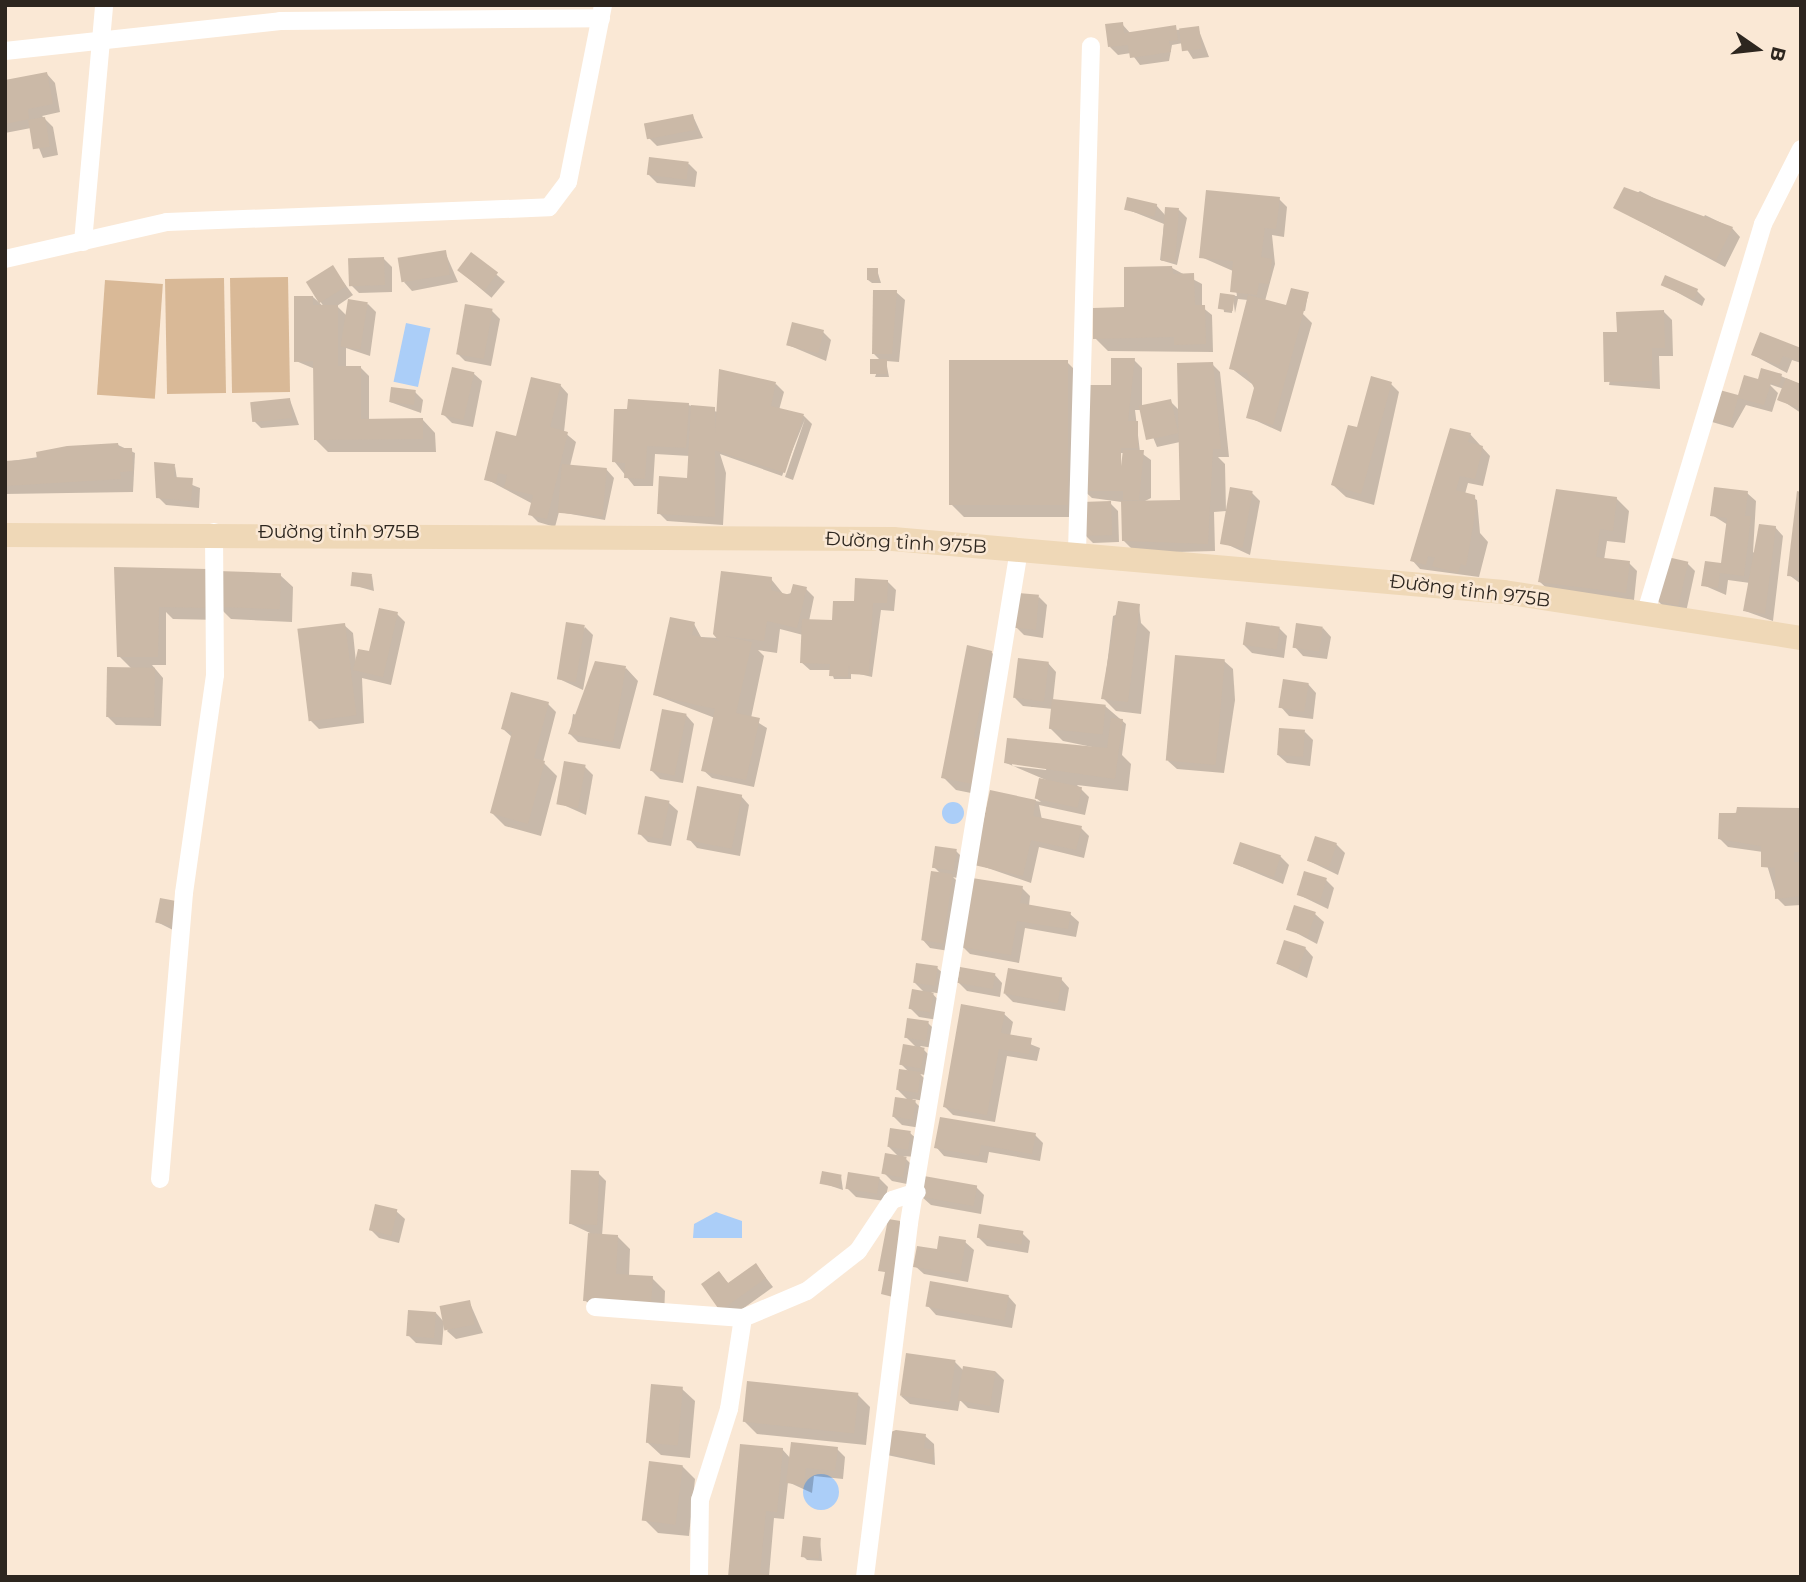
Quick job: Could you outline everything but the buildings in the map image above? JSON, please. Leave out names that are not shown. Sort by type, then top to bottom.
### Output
[{"type":"main road","name":"Đường tỉnh 975B","points":[[5,535],[214,532],[893,539],[1077,552],[1504,592],[1801,638]]},
{"type":"street","points":[[83,242],[104,5]]},
{"type":"street","points":[[5,51],[280,13],[602,12],[568,182],[549,207],[167,222],[5,259]]},
{"type":"street","points":[[1077,552],[1091,46]]},
{"type":"street","points":[[1645,615],[1763,224],[1801,149]]},
{"type":"street","points":[[160,1180],[184,892],[215,675],[214,532]]},
{"type":"street","points":[[865,1577],[874,1470],[1019,550]]},
{"type":"street","points":[[595,1307],[743,1318],[807,1291],[858,1251],[892,1200],[917,1192]]},
{"type":"street","points":[[699,1577],[700,1500],[729,1409],[743,1318]]},
{"type":"shaded area","points":[[288,277],[290,392],[232,393],[230,278]]},
{"type":"shaded area","points":[[224,278],[226,393],[167,394],[165,279]]},
{"type":"shaded area","points":[[105,280],[163,284],[155,399],[97,395]]},
{"type":"water","points":[[406,323],[430,328],[418,387],[394,382]]},
{"type":"water","points":[[953,802],[963,809],[964,813],[957,823],[953,824],[943,817],[942,813],[949,803]]},
{"type":"water","points":[[716,1212],[742,1221],[742,1238],[693,1238],[694,1224]]},
{"type":"water","points":[[821,1474],[833,1480],[839,1492],[833,1504],[821,1510],[809,1504],[803,1492],[809,1480]]}]
